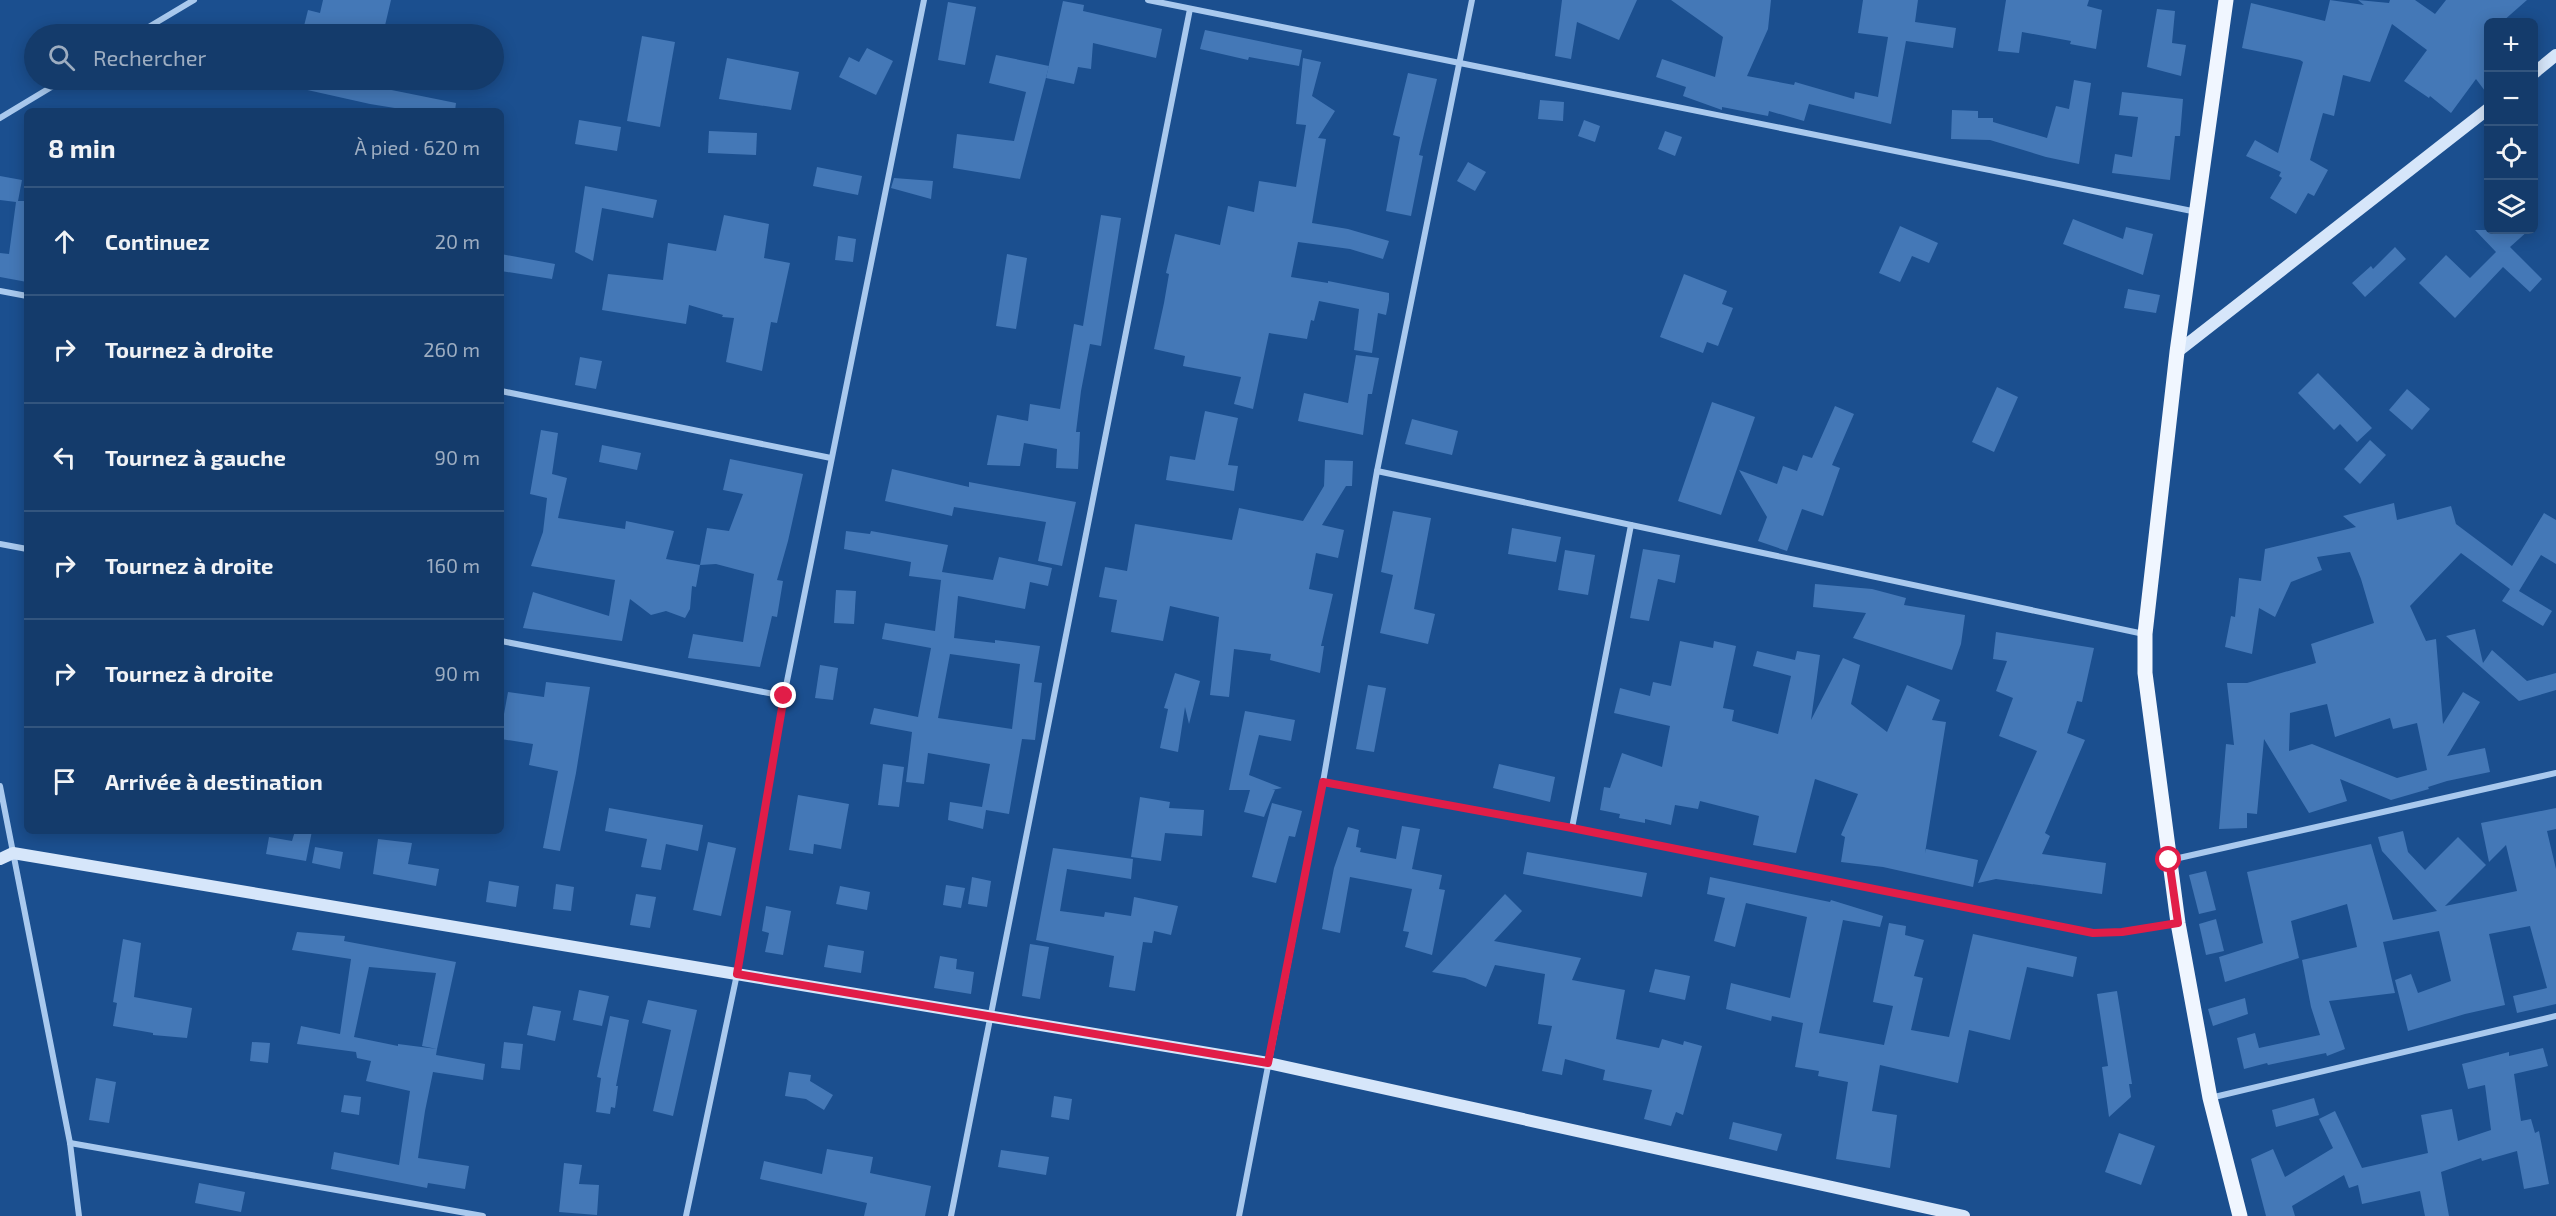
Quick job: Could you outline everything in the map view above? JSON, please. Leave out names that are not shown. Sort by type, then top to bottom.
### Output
[{"type":"main road","points":[[2226,0],[2177,351],[2145,634],[2145,673],[2178,923],[2210,1098],[2240,1216]]},
{"type":"street","points":[[154,24],[194,0]]},
{"type":"street","points":[[686,1216],[737,974],[784,696],[924,0]]},
{"type":"street","points":[[1148,0],[2197,212]]},
{"type":"street","points":[[1239,1216],[1323,782],[1377,471],[1472,0]]},
{"type":"street","points":[[951,1216],[1190,9]]},
{"type":"street","points":[[2535,72],[2556,55]]},
{"type":"street","points":[[0,118],[46,90]]},
{"type":"street","points":[[2177,351],[2484,112]]},
{"type":"street","points":[[0,291],[24,295]]},
{"type":"street","points":[[504,393],[831,458]]},
{"type":"street","points":[[1377,471],[2145,634]]},
{"type":"street","points":[[1572,828],[1631,525]]},
{"type":"street","points":[[0,544],[24,548]]},
{"type":"street","points":[[504,642],[784,696]]},
{"type":"street","points":[[2169,860],[2556,773]]},
{"type":"street","points":[[1323,782],[1572,828],[2093,933],[2122,932],[2178,923]]},
{"type":"street","points":[[0,786],[70,1143],[79,1216]]},
{"type":"street","points":[[0,807],[7,820]]},
{"type":"street","points":[[0,859],[13,853],[1268,1063],[1964,1216]]},
{"type":"street","points":[[2210,1098],[2556,1016]]},
{"type":"street","points":[[70,1143],[483,1216]]},
{"type":"building","points":[[323,0],[391,0],[385,24],[304,24],[308,10],[320,13]]},
{"type":"building","points":[[1562,0],[1637,0],[1619,40],[1577,22],[1571,59],[1555,56]]},
{"type":"building","points":[[1671,0],[1771,0],[1768,29],[1747,76],[1794,85],[1795,82],[1854,99],[1855,92],[1878,97],[1888,37],[1858,33],[1863,0],[1918,0],[1915,22],[1956,28],[1953,48],[1906,41],[1891,124],[1809,104],[1804,121],[1769,111],[1768,116],[1722,107],[1722,110],[1683,96],[1686,87],[1656,77],[1662,59],[1715,77],[1723,37]]},
{"type":"building","points":[[2006,0],[2089,0],[2087,6],[2102,10],[2096,49],[2070,44],[2071,41],[2022,32],[2019,53],[1998,51]]},
{"type":"building","points":[[2330,0],[2364,5],[2358,0],[2389,3],[2390,0],[2415,0],[2435,14],[2446,0],[2527,0],[2507,18],[2484,18],[2484,90],[2476,79],[2451,113],[2430,96],[2429,98],[2404,81],[2427,50],[2392,24],[2370,82],[2343,75],[2334,116],[2323,113],[2310,160],[2328,170],[2314,196],[2308,193],[2296,214],[2270,198],[2282,178],[2279,176],[2281,172],[2246,156],[2255,140],[2278,153],[2303,62],[2242,48],[2251,3],[2325,21]]},
{"type":"building","points":[[1063,1],[1084,5],[1083,11],[1162,29],[1156,58],[1093,43],[1091,69],[1078,67],[1074,84],[1046,78]]},
{"type":"building","points":[[948,2],[976,7],[965,65],[938,60]]},
{"type":"building","points":[[2157,9],[2175,11],[2172,43],[2186,45],[2181,76],[2147,67]]},
{"type":"building","points":[[1205,30],[1302,50],[1299,66],[1249,57],[1248,60],[1200,49]]},
{"type":"building","points":[[642,36],[675,42],[660,127],[627,121]]},
{"type":"building","points":[[867,48],[893,61],[876,95],[839,77],[849,57],[859,62]]},
{"type":"building","points":[[996,55],[1049,66],[1020,179],[953,168],[957,134],[1014,141],[1026,92],[989,83]]},
{"type":"building","points":[[727,58],[799,72],[791,110],[719,99]]},
{"type":"building","points":[[1303,58],[1321,62],[1312,96],[1335,111],[1318,138],[1326,139],[1312,223],[1348,229],[1389,241],[1383,259],[1350,249],[1298,242],[1291,277],[1328,283],[1328,281],[1389,293],[1389,300],[1386,315],[1378,313],[1372,353],[1354,350],[1359,309],[1319,301],[1314,321],[1311,320],[1307,339],[1269,333],[1253,409],[1234,404],[1241,377],[1183,366],[1185,356],[1154,349],[1169,274],[1166,273],[1175,234],[1220,245],[1228,206],[1254,212],[1259,181],[1296,187],[1306,125],[1296,124]]},
{"type":"building","points":[[1408,73],[1437,79],[1419,155],[1423,156],[1411,216],[1386,211],[1400,137],[1393,135]]},
{"type":"building","points":[[2074,80],[2091,83],[2079,164],[2046,157],[1990,140],[1951,139],[1952,110],[1978,111],[1978,118],[1993,118],[1993,122],[2047,138],[2056,106],[2069,109]]},
{"type":"building","points":[[307,90],[392,90],[456,103],[455,108],[395,108]]},
{"type":"building","points":[[2122,92],[2183,99],[2180,136],[2175,136],[2170,180],[2112,173],[2115,154],[2132,157],[2138,117],[2119,115]]},
{"type":"building","points":[[1540,100],[1564,102],[1563,121],[1538,119]]},
{"type":"building","points":[[579,120],[621,127],[617,151],[575,144]]},
{"type":"building","points":[[1584,120],[1600,126],[1595,142],[1578,136]]},
{"type":"building","points":[[709,131],[757,133],[756,155],[708,153]]},
{"type":"building","points":[[1665,131],[1682,137],[1675,156],[1658,149]]},
{"type":"building","points":[[1468,162],[1486,172],[1475,191],[1457,181]]},
{"type":"building","points":[[817,167],[862,176],[858,195],[813,186]]},
{"type":"building","points":[[0,176],[22,180],[18,201],[24,201],[24,281],[0,277],[0,253],[9,254],[16,202],[0,200]]},
{"type":"building","points":[[894,178],[933,181],[931,199],[891,188]]},
{"type":"building","points":[[585,186],[657,200],[653,218],[602,208],[593,261],[575,252]]},
{"type":"building","points":[[724,215],[769,224],[764,258],[790,263],[777,323],[771,322],[762,371],[726,362],[734,318],[722,317],[723,315],[689,305],[686,324],[602,310],[608,274],[663,280],[668,243],[716,251]]},
{"type":"building","points":[[1101,215],[1121,218],[1101,346],[1090,344],[1081,391],[1076,432],[1080,432],[1078,469],[1056,468],[1057,449],[1024,443],[1020,466],[987,465],[997,415],[1028,421],[1030,404],[1060,409],[1074,324],[1083,326]]},
{"type":"building","points":[[2073,219],[2123,239],[2126,227],[2153,234],[2143,275],[2063,244]]},
{"type":"building","points":[[1900,226],[1938,243],[1929,263],[1912,256],[1900,282],[1879,273]]},
{"type":"building","points":[[2475,230],[2484,230],[2484,234],[2525,234],[2510,247],[2542,279],[2530,292],[2503,267],[2455,318],[2419,283],[2446,255],[2470,278],[2496,252]]},
{"type":"building","points":[[838,236],[856,239],[853,262],[835,260]]},
{"type":"building","points":[[2395,247],[2406,259],[2365,297],[2352,283],[2371,266],[2373,269]]},
{"type":"building","points":[[1007,254],[1027,258],[1016,329],[996,326]]},
{"type":"building","points":[[504,255],[555,264],[552,279],[504,271]]},
{"type":"building","points":[[1684,274],[1727,291],[1722,304],[1733,308],[1718,346],[1707,342],[1703,353],[1660,337]]},
{"type":"building","points":[[2128,289],[2160,295],[2156,313],[2124,308]]},
{"type":"building","points":[[1356,355],[1379,358],[1372,394],[1368,394],[1363,435],[1298,421],[1304,393],[1348,403]]},
{"type":"building","points":[[580,357],[602,361],[596,389],[575,385]]},
{"type":"building","points":[[2318,373],[2372,428],[2357,442],[2340,424],[2334,430],[2298,393]]},
{"type":"building","points":[[1997,387],[2018,397],[1994,452],[1972,442]]},
{"type":"building","points":[[2407,389],[2430,409],[2412,430],[2389,410]]},
{"type":"building","points":[[1712,402],[1755,417],[1721,515],[1678,501]]},
{"type":"building","points":[[1835,406],[1854,414],[1832,465],[1840,468],[1823,516],[1802,509],[1787,551],[1758,541],[1767,517],[1739,470],[1777,484],[1783,466],[1797,471],[1803,455],[1812,458]]},
{"type":"building","points":[[1205,411],[1238,418],[1228,465],[1238,466],[1234,491],[1166,480],[1170,456],[1195,460]]},
{"type":"building","points":[[1412,419],[1458,431],[1452,455],[1405,444]]},
{"type":"building","points":[[541,430],[558,433],[552,474],[567,478],[558,518],[625,529],[626,521],[674,531],[666,559],[700,565],[696,587],[692,586],[690,609],[685,618],[666,611],[651,615],[630,599],[622,641],[523,628],[533,592],[609,616],[615,580],[531,566],[543,532],[547,498],[530,494]]},
{"type":"building","points":[[2370,440],[2386,455],[2360,484],[2344,469]]},
{"type":"building","points":[[602,445],[641,453],[637,470],[599,462]]},
{"type":"building","points":[[730,459],[803,474],[777,580],[783,581],[777,617],[772,616],[760,667],[688,658],[693,634],[743,642],[754,574],[716,564],[700,565],[707,528],[729,531],[743,494],[723,490]]},
{"type":"building","points":[[1325,460],[1353,461],[1352,486],[1346,486],[1322,525],[1344,530],[1338,558],[1316,553],[1309,589],[1333,594],[1321,646],[1324,646],[1320,673],[1270,660],[1271,654],[1234,649],[1229,697],[1210,695],[1219,617],[1170,606],[1163,641],[1111,632],[1117,600],[1099,597],[1105,567],[1127,571],[1135,524],[1232,540],[1239,508],[1303,521],[1324,486]]},
{"type":"building","points":[[892,469],[969,487],[969,482],[1076,502],[1062,566],[1038,561],[1046,522],[954,507],[952,516],[885,501]]},
{"type":"building","points":[[2394,503],[2397,520],[2451,506],[2456,524],[2512,566],[2544,513],[2556,520],[2556,564],[2541,555],[2519,591],[2552,611],[2543,626],[2502,601],[2510,589],[2461,553],[2410,606],[2426,641],[2436,639],[2443,724],[2463,692],[2480,702],[2447,756],[2485,748],[2490,772],[2447,781],[2391,800],[2340,779],[2347,801],[2309,813],[2264,739],[2257,814],[2247,813],[2247,828],[2219,829],[2226,744],[2234,745],[2227,683],[2247,683],[2316,663],[2311,644],[2374,623],[2350,552],[2317,557],[2322,570],[2291,582],[2275,617],[2259,608],[2252,654],[2225,647],[2231,616],[2235,617],[2239,578],[2261,581],[2265,549],[2356,527],[2343,516]],"holes":[[[2327,704],[2335,737],[2390,718],[2393,729],[2417,723],[2427,770],[2397,778],[2312,744],[2289,751],[2290,713]]]},
{"type":"building","points":[[1393,511],[1431,518],[1414,609],[1435,614],[1428,644],[1380,633],[1393,575],[1381,572]]},
{"type":"building","points":[[1512,528],[1561,537],[1556,562],[1508,554]]},
{"type":"building","points":[[846,531],[870,534],[871,531],[948,545],[942,572],[993,580],[999,557],[1052,568],[1048,586],[1030,582],[1025,609],[958,596],[954,638],[995,643],[995,640],[1040,646],[1034,682],[1042,683],[1035,740],[1022,739],[1009,814],[986,810],[983,829],[948,820],[950,802],[982,807],[990,764],[928,753],[924,784],[906,782],[912,732],[870,724],[874,708],[918,717],[931,648],[882,639],[885,623],[935,631],[941,580],[909,576],[911,562],[844,549]],"holes":[[[950,654],[1020,664],[1012,729],[938,718]]]},
{"type":"building","points":[[1643,549],[1680,555],[1675,583],[1658,579],[1649,621],[1630,618]]},
{"type":"building","points":[[1565,550],[1595,555],[1588,595],[1558,590]]},
{"type":"building","points":[[1815,584],[1872,589],[1906,598],[1904,605],[1965,615],[1961,644],[1952,670],[1853,638],[1866,613],[1813,607]]},
{"type":"building","points":[[836,590],[856,591],[854,624],[834,623]]},
{"type":"building","points":[[2475,629],[2483,663],[2492,650],[2527,681],[2556,673],[2556,690],[2519,701],[2446,636]]},
{"type":"building","points":[[1996,632],[2094,648],[2082,702],[2077,701],[2067,733],[2085,740],[2045,833],[2050,836],[2042,854],[2106,863],[2102,894],[1996,879],[1978,883],[2037,751],[1999,736],[2013,698],[1996,691],[2007,661],[1993,659]]},
{"type":"building","points":[[1680,641],[1713,648],[1714,641],[1736,646],[1723,708],[1734,710],[1732,721],[1778,734],[1791,676],[1753,666],[1757,651],[1795,660],[1797,651],[1820,655],[1811,720],[1843,658],[1860,665],[1851,704],[1887,732],[1907,685],[1940,700],[1932,720],[1946,722],[1925,853],[1926,849],[1978,860],[1973,887],[1883,867],[1841,862],[1845,837],[1841,835],[1858,794],[1815,779],[1796,853],[1753,845],[1759,816],[1700,801],[1698,809],[1675,805],[1671,825],[1645,819],[1645,823],[1619,818],[1620,814],[1600,810],[1604,787],[1610,788],[1622,753],[1662,767],[1670,726],[1614,713],[1620,688],[1650,696],[1653,682],[1671,686]]},
{"type":"building","points":[[820,665],[838,668],[833,700],[815,698]]},
{"type":"building","points":[[1175,673],[1200,681],[1189,724],[1185,707],[1178,752],[1160,748],[1168,709],[1164,708]]},
{"type":"building","points":[[546,682],[590,687],[560,851],[543,848],[558,771],[529,765],[533,744],[504,739],[504,714],[508,692],[544,697]]},
{"type":"building","points":[[1368,685],[1386,688],[1374,752],[1356,749]]},
{"type":"building","points":[[1245,711],[1295,720],[1291,741],[1259,735],[1249,775],[1282,788],[1272,790],[1275,790],[1264,817],[1244,812],[1250,790],[1229,790]]},
{"type":"building","points":[[883,764],[904,767],[899,807],[878,805]]},
{"type":"building","points":[[1499,764],[1555,777],[1550,802],[1493,788]]},
{"type":"building","points":[[798,795],[849,804],[841,849],[814,844],[813,854],[789,850]]},
{"type":"building","points":[[1140,797],[1170,802],[1169,808],[1204,810],[1202,836],[1165,833],[1161,861],[1131,857]]},
{"type":"building","points":[[1272,803],[1302,811],[1295,837],[1289,836],[1276,883],[1252,877]]},
{"type":"building","points":[[609,808],[703,825],[698,851],[666,844],[661,870],[641,867],[647,839],[605,831]]},
{"type":"building","points":[[2556,808],[2556,829],[2547,831],[2556,869],[2556,1004],[2517,1013],[2513,996],[2547,988],[2530,926],[2489,934],[2505,1005],[2408,1031],[2395,980],[2411,974],[2418,993],[2451,981],[2439,931],[2383,942],[2395,993],[2329,1001],[2345,1049],[2327,1056],[2326,1053],[2244,1069],[2237,1038],[2255,1033],[2259,1048],[2320,1035],[2311,1007],[2302,960],[2357,947],[2347,904],[2291,921],[2299,958],[2225,982],[2219,957],[2263,943],[2247,872],[2371,844],[2393,920],[2437,911],[2382,851],[2378,837],[2403,831],[2408,852],[2425,870],[2458,837],[2486,865],[2445,906],[2517,891],[2506,845],[2489,862],[2481,823]]},
{"type":"building","points":[[1402,826],[1420,829],[1412,869],[1442,875],[1439,889],[1445,890],[1432,955],[1405,947],[1409,932],[1403,931],[1412,889],[1350,877],[1340,933],[1322,929],[1334,868],[1348,827],[1359,830],[1356,847],[1361,848],[1360,852],[1396,859]]},
{"type":"building","points":[[294,834],[311,834],[306,861],[266,854],[269,837],[292,841]]},
{"type":"building","points":[[378,839],[412,843],[408,864],[439,869],[436,886],[373,874]]},
{"type":"building","points":[[708,842],[736,848],[721,916],[693,910]]},
{"type":"building","points":[[315,847],[343,852],[340,869],[312,863]]},
{"type":"building","points":[[1053,848],[1133,859],[1131,879],[1067,869],[1060,911],[1104,917],[1105,912],[1131,916],[1134,897],[1178,906],[1171,935],[1154,931],[1152,943],[1143,942],[1135,991],[1109,987],[1114,956],[1036,940]]},
{"type":"building","points":[[1527,852],[1647,873],[1642,897],[1523,874]]},
{"type":"building","points":[[2206,871],[2216,910],[2199,914],[2189,875]]},
{"type":"building","points":[[972,877],[991,881],[987,907],[968,904]]},
{"type":"building","points":[[1710,877],[1830,902],[1831,900],[1883,916],[1880,927],[1843,920],[1819,1033],[1884,1045],[1893,1006],[1873,1002],[1889,923],[1906,926],[1905,935],[1924,940],[1914,976],[1923,978],[1911,1030],[1949,1037],[1973,934],[2077,957],[2073,977],[2027,967],[2010,1040],[1969,1030],[1958,1083],[1880,1065],[1872,1111],[1897,1115],[1890,1168],[1836,1159],[1848,1082],[1818,1076],[1819,1071],[1795,1067],[1803,1023],[1772,1016],[1771,1021],[1726,1009],[1731,983],[1790,998],[1807,917],[1746,903],[1735,947],[1714,941],[1725,898],[1707,894]]},
{"type":"building","points":[[489,881],[519,886],[516,907],[486,902]]},
{"type":"building","points":[[556,884],[574,887],[571,911],[553,909]]},
{"type":"building","points":[[946,885],[965,888],[961,908],[943,905]]},
{"type":"building","points":[[840,886],[870,892],[867,910],[836,904]]},
{"type":"building","points":[[636,894],[656,897],[650,928],[630,925]]},
{"type":"building","points":[[1505,894],[1522,911],[1494,941],[1581,958],[1572,980],[1625,990],[1616,1039],[1659,1048],[1662,1039],[1683,1045],[1684,1041],[1702,1046],[1683,1115],[1676,1112],[1671,1126],[1644,1119],[1652,1090],[1603,1080],[1605,1070],[1565,1059],[1562,1075],[1542,1071],[1552,1026],[1538,1024],[1545,974],[1495,965],[1486,987],[1465,978],[1432,972]]},
{"type":"building","points":[[766,906],[791,911],[783,955],[765,952],[769,933],[762,931]]},
{"type":"building","points":[[2216,919],[2224,951],[2206,955],[2199,924]]},
{"type":"building","points":[[297,932],[345,936],[344,941],[456,962],[436,1055],[485,1064],[483,1080],[433,1072],[418,1158],[469,1166],[465,1189],[428,1183],[427,1188],[331,1169],[334,1152],[399,1165],[410,1091],[366,1081],[371,1061],[357,1058],[356,1052],[297,1044],[301,1026],[340,1034],[351,959],[292,950]],"holes":[[[369,967],[436,973],[422,1046],[437,1049],[398,1044],[398,1046],[354,1037]]]},
{"type":"building","points":[[123,939],[141,943],[134,997],[192,1008],[187,1038],[153,1035],[153,1033],[113,1026],[117,1003],[113,1002]]},
{"type":"building","points":[[1030,944],[1049,947],[1040,999],[1022,996]]},
{"type":"building","points":[[828,945],[864,951],[861,973],[824,967]]},
{"type":"building","points":[[940,956],[957,959],[956,969],[974,972],[971,994],[934,988]]},
{"type":"building","points":[[1655,969],[1690,976],[1685,1000],[1649,992]]},
{"type":"building","points":[[579,990],[609,996],[602,1026],[573,1020]]},
{"type":"building","points":[[2117,991],[2132,1084],[2129,1084],[2131,1097],[2109,1117],[2102,1067],[2108,1066],[2097,994]]},
{"type":"building","points":[[2245,998],[2248,1014],[2213,1026],[2208,1009]]},
{"type":"building","points":[[648,1000],[697,1010],[673,1116],[653,1111],[671,1030],[642,1023]]},
{"type":"building","points":[[533,1006],[561,1011],[555,1041],[527,1035]]},
{"type":"building","points":[[610,1016],[629,1020],[616,1086],[618,1086],[615,1108],[611,1107],[610,1114],[596,1112],[601,1078],[597,1077]]},
{"type":"building","points":[[252,1042],[270,1043],[268,1063],[250,1061]]},
{"type":"building","points":[[504,1042],[523,1044],[520,1070],[501,1068]]},
{"type":"building","points":[[2543,1048],[2548,1066],[2514,1074],[2521,1121],[2531,1119],[2535,1133],[2539,1131],[2549,1184],[2524,1189],[2517,1151],[2482,1161],[2481,1158],[2441,1172],[2449,1216],[2425,1216],[2420,1191],[2362,1204],[2358,1185],[2349,1188],[2344,1175],[2292,1206],[2295,1216],[2266,1216],[2251,1159],[2273,1149],[2285,1177],[2333,1148],[2319,1119],[2335,1111],[2362,1168],[2428,1153],[2421,1115],[2452,1109],[2458,1141],[2491,1130],[2485,1085],[2468,1089],[2462,1064],[2509,1052],[2509,1056]]},
{"type":"building","points":[[789,1072],[811,1075],[810,1081],[833,1095],[824,1110],[806,1099],[785,1096]]},
{"type":"building","points":[[96,1078],[116,1082],[109,1123],[89,1120]]},
{"type":"building","points":[[344,1095],[361,1097],[359,1115],[341,1112]]},
{"type":"building","points":[[1054,1096],[1072,1099],[1069,1120],[1051,1117]]},
{"type":"building","points":[[2314,1098],[2319,1115],[2276,1127],[2272,1110]]},
{"type":"building","points":[[1733,1122],[1782,1134],[1777,1151],[1729,1139]]},
{"type":"building","points":[[2119,1133],[2155,1146],[2141,1185],[2105,1172]]},
{"type":"building","points":[[827,1149],[873,1157],[870,1173],[931,1186],[925,1216],[864,1216],[867,1203],[760,1179],[764,1161],[822,1174]]},
{"type":"building","points":[[1001,1150],[1049,1157],[1046,1175],[998,1167]]},
{"type":"building","points":[[564,1163],[582,1165],[579,1184],[599,1185],[597,1215],[559,1212]]},
{"type":"building","points":[[199,1183],[245,1192],[241,1212],[195,1203]]},
{"type":"route","points":[[784,696],[737,974],[1268,1063],[1323,782],[1572,828],[2093,933],[2122,932],[2178,923],[2169,860]]}]
